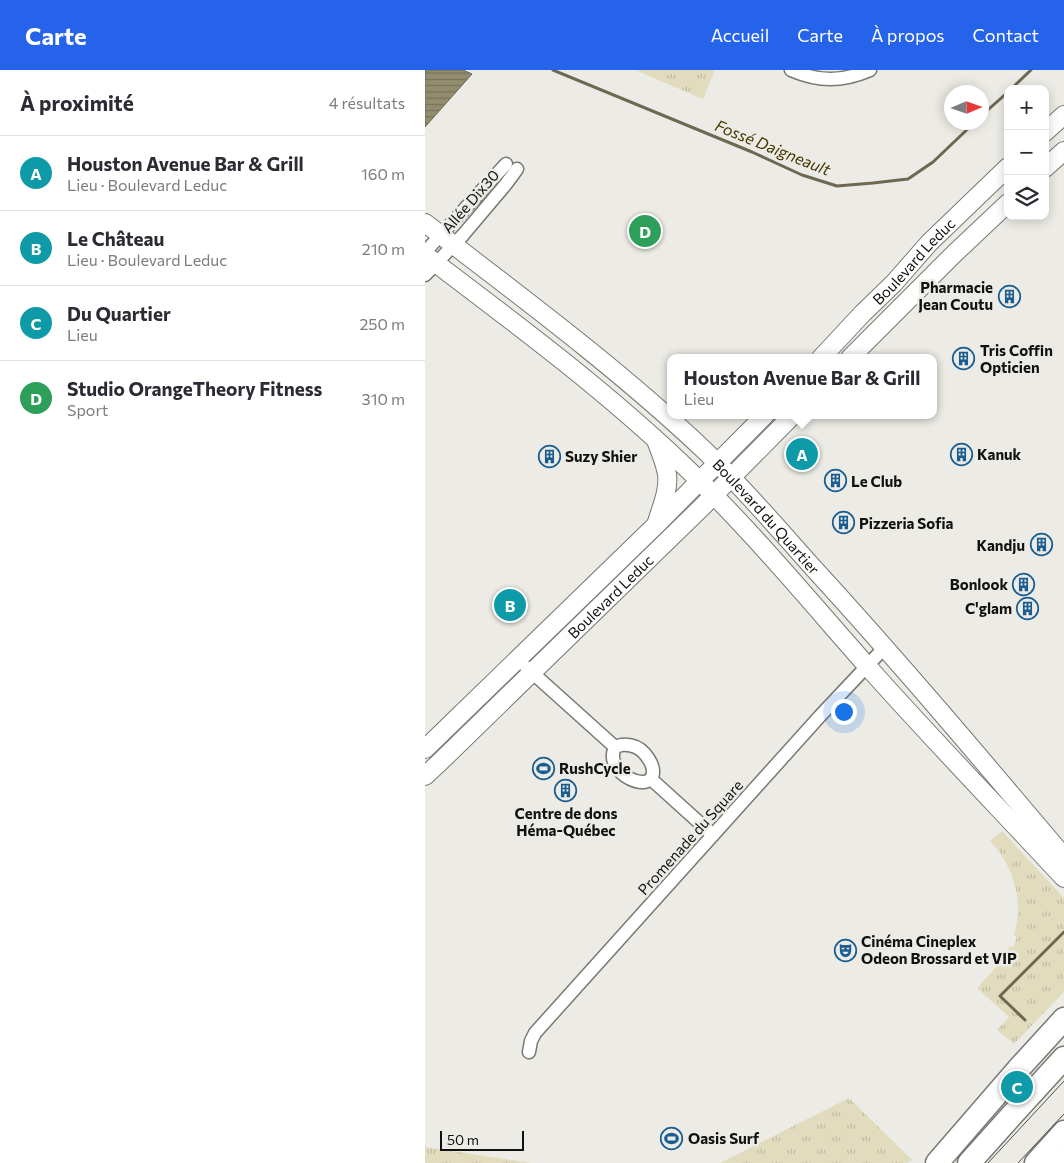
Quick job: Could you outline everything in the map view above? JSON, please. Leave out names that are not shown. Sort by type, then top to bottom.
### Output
[{"type":"highway","points":[[937,1160],[1064,1020]]},
{"type":"highway","points":[[969,1163],[1064,1058]]},
{"type":"highway","points":[[1036,1163],[1064,1132]]},
{"type":"highway","points":[[1061,1163],[1064,1160]]},
{"type":"main road","points":[[1047,130],[1064,115]]},
{"type":"main road","points":[[1049,164],[1064,151]]},
{"type":"main road","name":"Boulevard Leduc","points":[[825,354],[894,283],[929,243],[1004,171]]},
{"type":"main road","name":"Boulevard Leduc","points":[[854,354],[955,253],[1004,208]]},
{"type":"main road","name":"Boulevard du Quartier","points":[[425,223],[547,317],[667,416]]},
{"type":"main road","name":"Boulevard du Quartier","points":[[428,261],[578,373],[656,440],[700,481],[1064,878]]},
{"type":"main road","name":"Boulevard du Quartier","points":[[670,419],[717,463],[885,647],[1064,857]]},
{"type":"main road","name":"Boulevard Leduc","points":[[425,749],[657,524],[761,419]]},
{"type":"main road","name":"Boulevard Leduc","points":[[425,776],[714,495],[789,419]]},
{"type":"main road","points":[[656,440],[667,480],[666,494],[657,524]]},
{"type":"street","points":[[791,70],[808,77],[828,79],[846,78],[869,70]]},
{"type":"street","name":"Allée Dix30","points":[[428,261],[447,240],[506,184],[512,166]]},
{"type":"street","name":"Promenade du Square","points":[[529,1052],[535,1033],[885,647]]},
{"type":"street","points":[[517,659],[615,747]]},
{"type":"street","points":[[615,747],[628,745],[643,752],[652,765],[651,779]]},
{"type":"street","points":[[615,747],[613,760],[623,774],[635,782],[651,779]]},
{"type":"street","points":[[651,779],[713,836]]},
{"type":"green space","points":[[635,70],[715,70],[703,99]]},
{"type":"green space","points":[[1002,831],[1064,898],[1064,992],[1014,1044],[997,1030],[1009,1017],[977,988],[1000,963],[1010,946],[1013,947],[1017,937],[1014,935],[1018,909],[1015,885],[1005,861],[990,841]]},
{"type":"green space","points":[[849,1098],[912,1160],[907,1163],[720,1163]]},
{"type":"green space","points":[[425,1147],[532,1163],[425,1163]]},
{"type":"shaded area","points":[[425,70],[463,70],[472,74],[425,127]]},
{"type":"waterway","name":"Fossé Daigneault","points":[[553,70],[752,152],[802,175],[837,186],[908,179],[933,162],[967,130]]},
{"type":"waterway","name":"Fossé Daigneault","points":[[1015,85],[1031,70]]},
{"type":"waterway","name":"Fossé Daigneault","points":[[989,109],[1004,96]]},
{"type":"waterway","points":[[1025,1020],[1000,996],[1064,932]]},
{"type":"tram line","points":[[988,1163],[1064,1081]]},
{"type":"tram line","points":[[1018,1163],[1064,1114]]},
{"type":"place","name":"Studio OrangeTheory Fitness","points":[[645,231]]},
{"type":"place","name":"Pharmacie Jean Coutu","points":[[1009,296]]},
{"type":"place","name":"Tris Coffin Opticien","points":[[964,359]]},
{"type":"place","name":"Houston Avenue Bar & Grill","points":[[802,454]]},
{"type":"place","name":"Kanuk","points":[[961,454]]},
{"type":"place","name":"Suzy Shier","points":[[549,456]]},
{"type":"place","name":"Le Club","points":[[835,481]]},
{"type":"place","name":"Pizzeria Sofia","points":[[843,523]]},
{"type":"place","name":"Kandju","points":[[1041,545]]},
{"type":"place","name":"Bonlook","points":[[1024,584]]},
{"type":"place","name":"Le Château","points":[[510,605]]},
{"type":"place","name":"C'glam","points":[[1028,608]]},
{"type":"place","name":"RushCycle","points":[[543,768]]},
{"type":"place","name":"Centre de dons Héma-Québec","points":[[566,790]]},
{"type":"place","name":"Cinéma Cineplex Odeon Brossard et VIP","points":[[845,950]]},
{"type":"place","name":"Du Quartier","points":[[1017,1087]]},
{"type":"place","name":"Oasis Surf","points":[[672,1138]]}]
